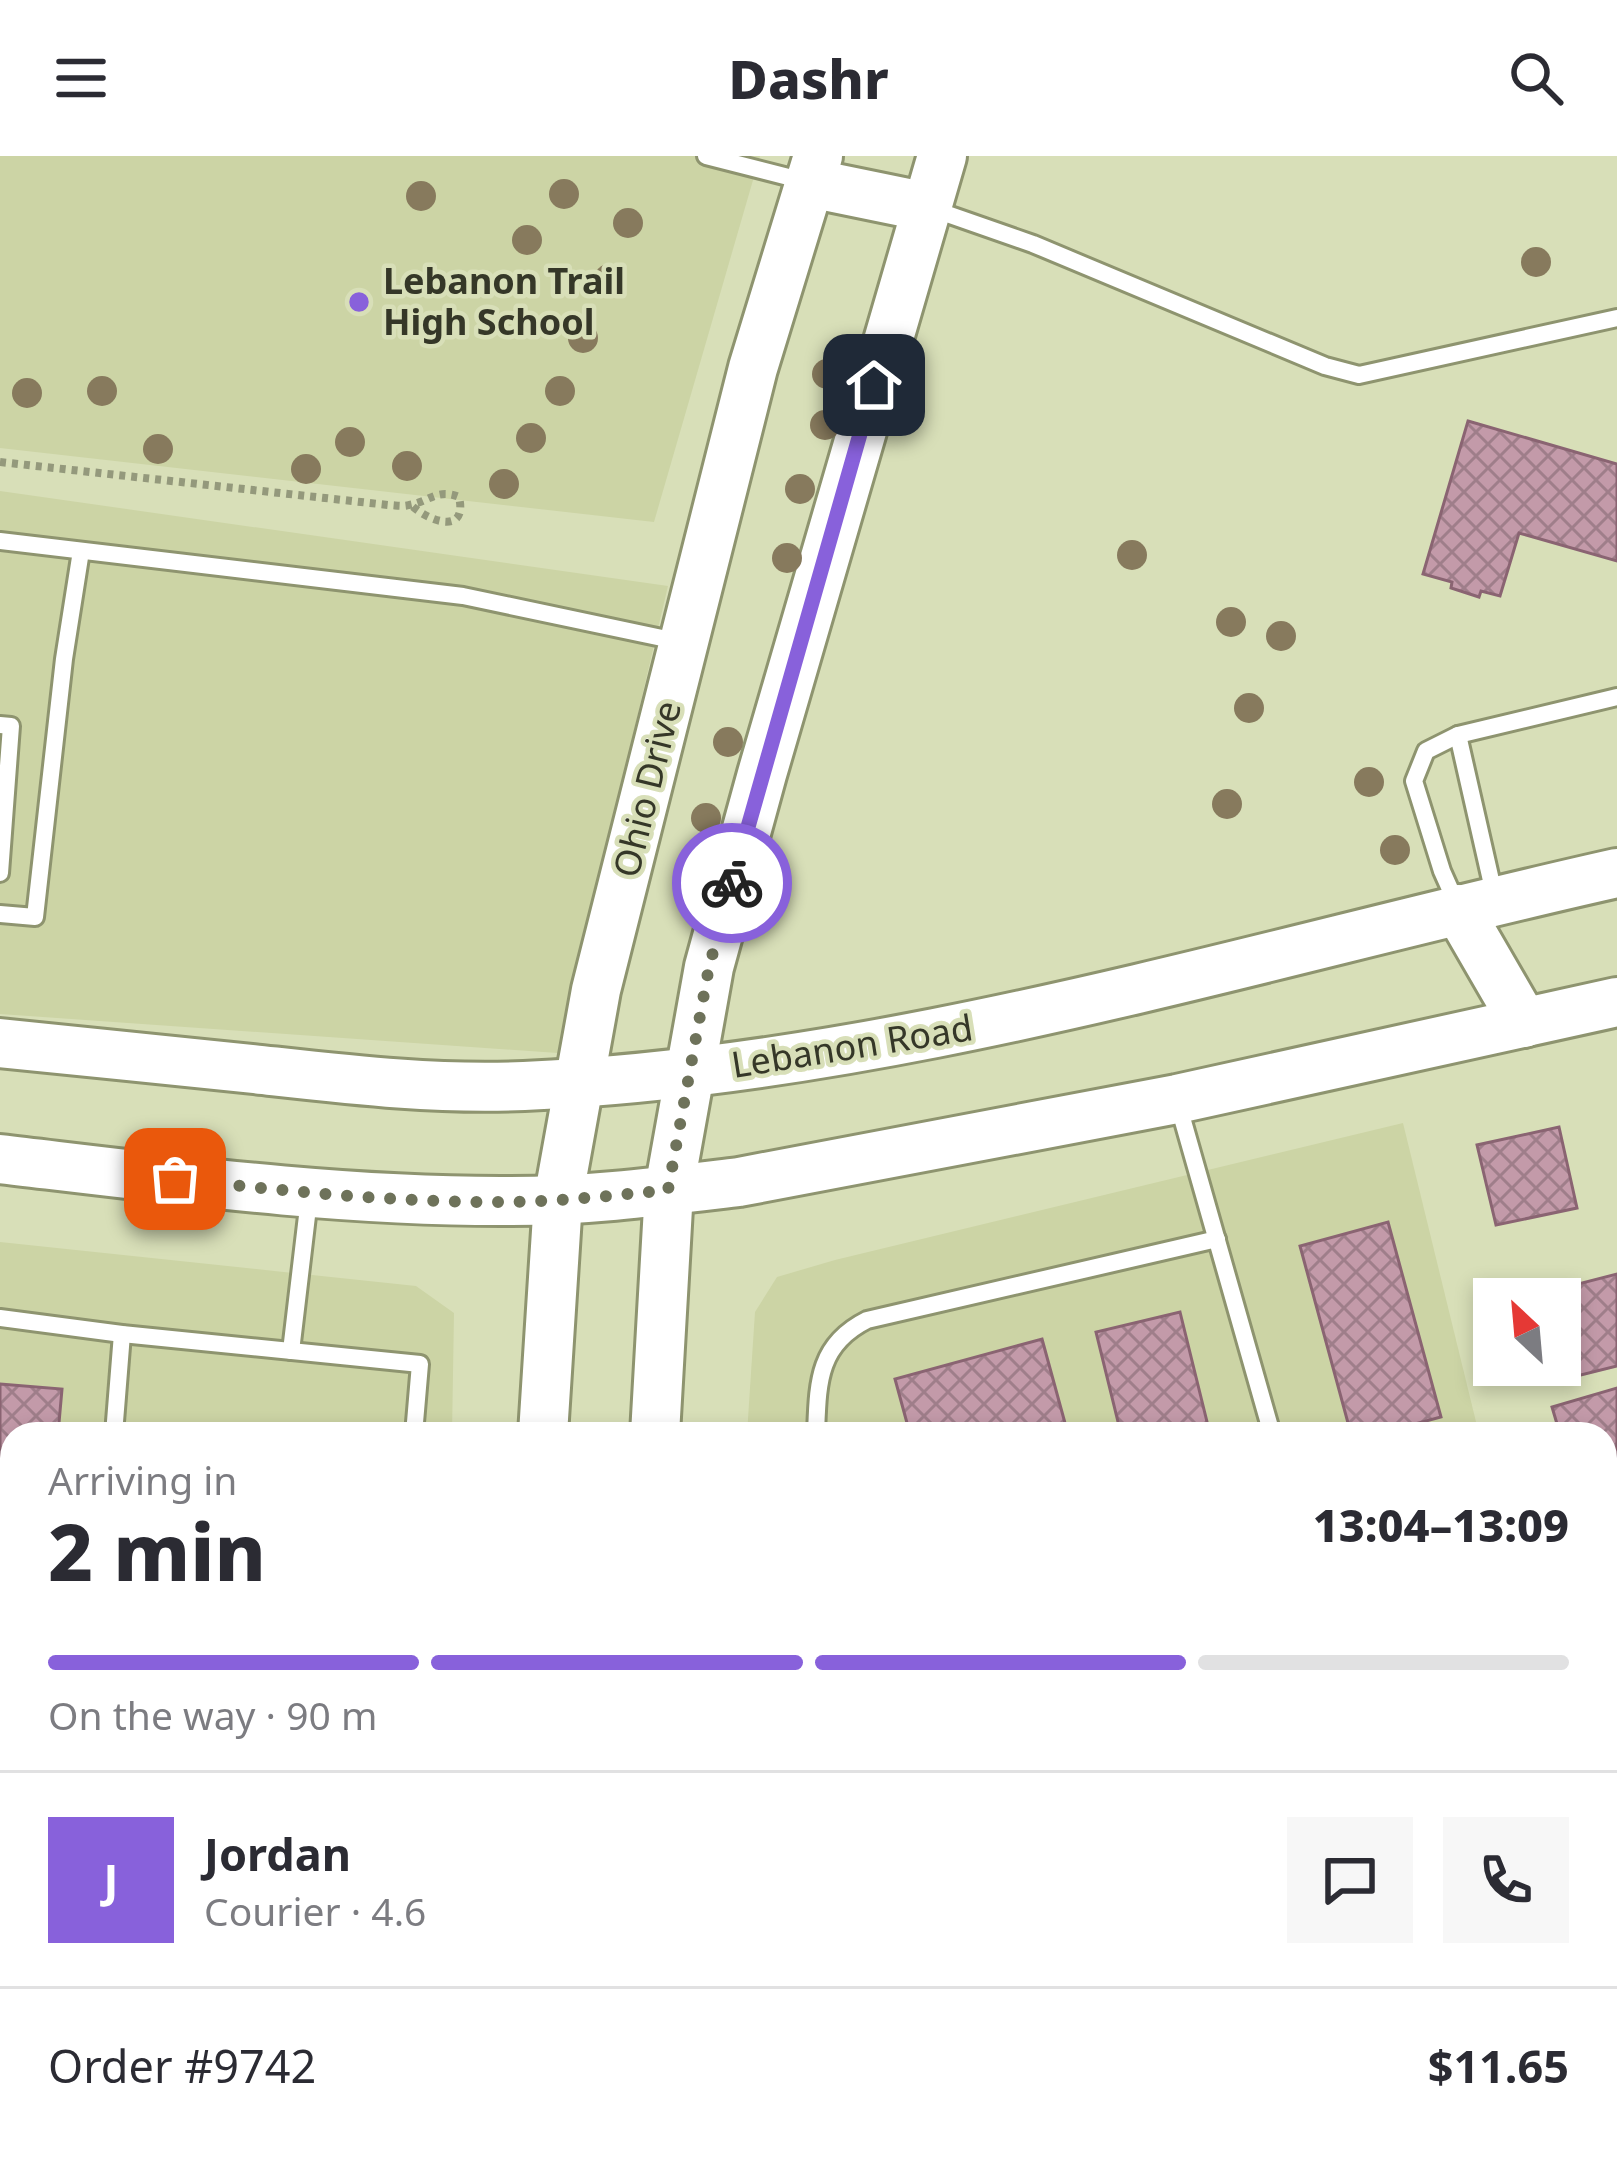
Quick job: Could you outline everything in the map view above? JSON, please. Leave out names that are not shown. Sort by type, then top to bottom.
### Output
[{"type":"main road","points":[[656,1422],[668,1190],[709,967],[942,156]]},
{"type":"main road","points":[[814,170],[927,207]]},
{"type":"main road","name":"Ohio Drive","points":[[544,1422],[558,1200],[596,990],[754,368],[814,170]]},
{"type":"main road","name":"Lebanon Road","points":[[0,1043],[419,1088],[519,1087],[759,1064],[976,1027],[1617,873]]},
{"type":"main road","points":[[1477,904],[1524,1023]]},
{"type":"main road","points":[[0,1159],[413,1199],[558,1200],[668,1190],[820,1168],[1177,1099],[1617,1002]]},
{"type":"lane","points":[[706,156],[814,170]]},
{"type":"lane","points":[[927,207],[1033,244],[1324,366],[1359,375],[1617,318]]},
{"type":"lane","points":[[0,541],[463,596],[684,643]]},
{"type":"lane","points":[[0,914],[35,917],[80,550]]},
{"type":"lane","points":[[1477,904],[1442,871],[1414,781],[1426,751],[1458,735],[1617,697]]},
{"type":"lane","points":[[0,725],[11,726],[0,873]]},
{"type":"lane","points":[[1458,735],[1477,904]]},
{"type":"lane","points":[[1177,1099],[1269,1422]]},
{"type":"lane","points":[[291,1351],[310,1192]]},
{"type":"lane","points":[[817,1422],[818,1387],[826,1360],[844,1331],[867,1320],[1217,1239]]},
{"type":"lane","points":[[0,1318],[420,1364],[415,1422]]},
{"type":"lane","points":[[115,1422],[122,1334]]},
{"type":"path","points":[[0,462],[411,506],[440,493],[459,497],[462,504],[460,513],[443,523],[411,506]]},
{"type":"shaded area","name":"Lebanon Trail High School","points":[[0,156],[760,156],[654,522],[0,448]]},
{"type":"shaded area","points":[[0,491],[668,586],[558,1053],[0,1014]]},
{"type":"shaded area","points":[[1403,1123],[1476,1422],[748,1422],[755,1312],[777,1277]]},
{"type":"shaded area","points":[[0,1242],[416,1286],[454,1313],[452,1422],[0,1422]]},
{"type":"building","points":[[1468,421],[1617,464],[1617,561],[1519,533],[1500,596],[1481,591],[1479,597],[1451,588],[1452,582],[1423,574]]},
{"type":"building","points":[[1559,1127],[1577,1208],[1496,1225],[1477,1145]]},
{"type":"building","points":[[1388,1222],[1441,1417],[1422,1422],[1348,1422],[1300,1246]]},
{"type":"building","points":[[1617,1274],[1617,1366],[1581,1375],[1581,1283]]},
{"type":"building","points":[[1180,1312],[1207,1422],[1118,1422],[1096,1332]]},
{"type":"building","points":[[1042,1339],[1065,1422],[907,1422],[895,1379]]},
{"type":"building","points":[[0,1384],[62,1389],[59,1422],[0,1422]]},
{"type":"building","points":[[1617,1388],[1617,1422],[1556,1422],[1552,1407]]},
{"type":"way so far","points":[[175,1179],[347,1197],[500,1202],[668,1190],[709,967],[732,883]]},
{"type":"place","name":"Lebanon Trail High School","points":[[359,302]]},
{"type":"route","points":[[732,883],[874,385]]}]
